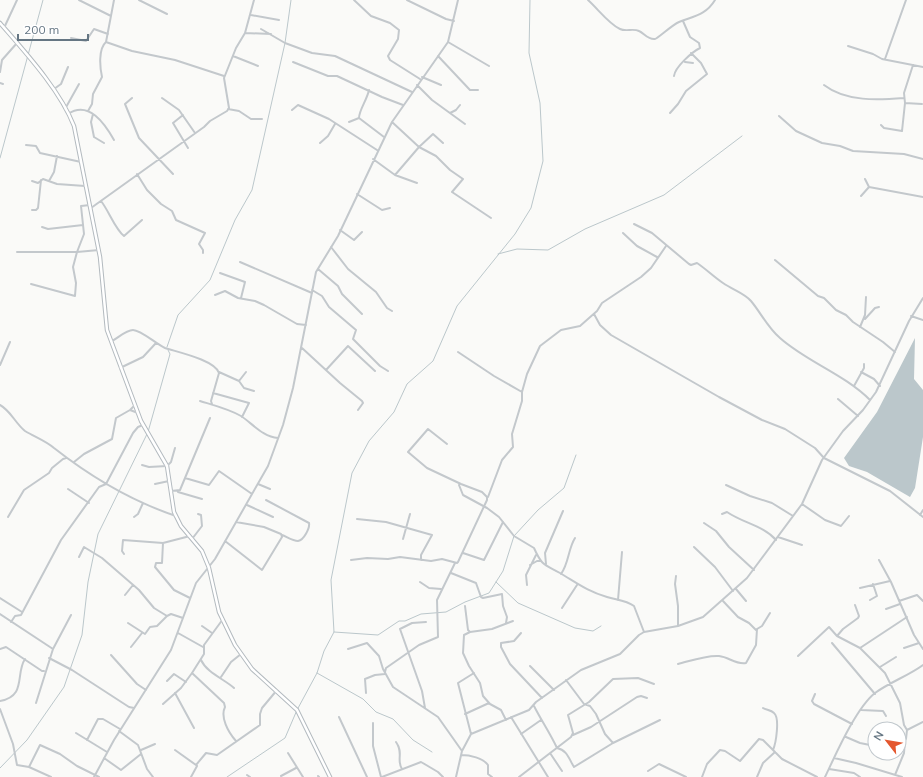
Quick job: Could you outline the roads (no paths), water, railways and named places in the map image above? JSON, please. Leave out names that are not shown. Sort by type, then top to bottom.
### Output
[{"type":"main road","points":[[0,23],[29,56],[53,90],[74,126],[99,250],[103,279],[105,318],[110,342],[143,426],[167,466],[172,505],[176,516],[202,551],[209,568],[216,601],[223,619],[241,654],[252,669],[278,690],[301,715],[330,777]]},
{"type":"street","points":[[4,28],[17,0]]},
{"type":"street","points":[[79,0],[110,16]]},
{"type":"street","points":[[88,111],[92,104],[93,94],[102,77],[100,68],[101,56],[103,45],[106,42],[108,34],[114,0]]},
{"type":"street","points":[[139,0],[168,14]]},
{"type":"street","points":[[31,284],[75,296],[76,283],[74,267],[77,252],[84,234],[81,206],[90,207],[102,201],[210,121],[224,114],[228,109],[223,83],[224,76],[245,33],[254,0]]},
{"type":"street","points":[[354,0],[371,16],[390,23],[399,30],[398,39],[388,56],[390,60],[421,78],[441,85]]},
{"type":"street","points":[[407,0],[446,20],[454,21]]},
{"type":"street","points":[[95,776],[120,730],[171,650],[199,578],[209,568],[247,505],[270,461],[289,407],[302,348],[313,281],[340,230],[377,150],[392,122],[416,85],[448,42],[458,0]]},
{"type":"street","points":[[588,0],[621,29],[638,30],[647,38],[654,40],[659,38],[672,25],[699,16],[710,7],[715,0]]},
{"type":"street","points":[[885,59],[906,0]]},
{"type":"street","points":[[251,15],[279,20]]},
{"type":"street","points":[[674,76],[676,69],[685,62],[691,53],[700,48],[700,46],[690,37],[683,21]]},
{"type":"street","points":[[71,38],[86,41],[94,29],[108,34]]},
{"type":"street","points":[[261,29],[285,43],[312,53],[335,56],[412,92]]},
{"type":"street","points":[[245,33],[271,34]]},
{"type":"street","points":[[106,42],[175,60],[224,76]]},
{"type":"street","points":[[448,42],[489,66]]},
{"type":"street","points":[[0,72],[2,60],[17,43]]},
{"type":"street","points":[[848,46],[885,59],[923,67]]},
{"type":"street","points":[[670,113],[686,91],[707,74],[701,63],[691,53]]},
{"type":"street","points":[[233,56],[258,66]]},
{"type":"street","points":[[438,56],[470,90],[478,90]]},
{"type":"street","points":[[293,62],[328,76],[337,76],[403,104]]},
{"type":"street","points":[[685,62],[693,63]]},
{"type":"street","points":[[881,125],[888,129],[902,132],[905,88],[913,65]]},
{"type":"street","points":[[53,90],[61,84],[68,68]]},
{"type":"street","points":[[65,109],[79,84]]},
{"type":"street","points":[[416,85],[465,124]]},
{"type":"street","points":[[824,85],[836,93],[866,99],[904,98]]},
{"type":"street","points":[[359,118],[359,113],[366,104],[365,102],[369,90]]},
{"type":"street","points":[[132,98],[125,104],[134,129],[139,138],[173,174]]},
{"type":"street","points":[[162,98],[183,115],[195,133]]},
{"type":"street","points":[[905,103],[922,104]]},
{"type":"street","points":[[292,110],[298,105],[329,119],[377,150]]},
{"type":"street","points":[[450,113],[456,110],[460,105]]},
{"type":"street","points":[[68,114],[81,109],[88,111],[93,114],[107,129],[114,140]]},
{"type":"street","points":[[228,109],[239,111],[248,118],[262,119]]},
{"type":"street","points":[[93,114],[91,122],[94,137],[104,143]]},
{"type":"street","points":[[183,115],[173,123],[188,148]]},
{"type":"street","points":[[779,116],[796,131],[822,143],[840,146],[853,151],[904,154],[923,159]]},
{"type":"street","points":[[349,122],[359,118]]},
{"type":"street","points":[[359,118],[384,137]]},
{"type":"street","points":[[392,122],[419,147],[436,156],[450,170],[463,179],[452,192],[491,218]]},
{"type":"street","points":[[320,143],[328,136],[335,124]]},
{"type":"street","points":[[395,175],[419,147],[433,134],[443,143]]},
{"type":"street","points":[[26,145],[36,146],[40,152],[81,162]]},
{"type":"street","points":[[49,181],[54,172],[57,156]]},
{"type":"street","points":[[373,159],[395,175],[417,183]]},
{"type":"street","points":[[137,174],[148,191],[172,211],[176,220],[205,233],[200,243],[200,247],[203,252]]},
{"type":"street","points":[[41,179],[57,184],[86,186]]},
{"type":"street","points":[[32,181],[38,183],[41,179]]},
{"type":"street","points":[[32,210],[36,210],[38,208],[41,179]]},
{"type":"street","points":[[865,179],[869,187]]},
{"type":"street","points":[[861,196],[869,187]]},
{"type":"street","points":[[869,187],[923,196]]},
{"type":"street","points":[[357,194],[382,210],[390,208]]},
{"type":"street","points":[[102,201],[124,236],[142,220]]},
{"type":"street","points":[[634,224],[652,233],[689,264],[691,265],[697,263],[724,284],[743,294],[751,301],[779,338],[805,356],[835,373],[854,386],[870,400]]},
{"type":"street","points":[[42,227],[48,229],[83,225]]},
{"type":"street","points":[[340,230],[354,240],[362,232]]},
{"type":"street","points":[[623,233],[637,246],[657,257]]},
{"type":"street","points":[[385,673],[386,668],[419,645],[438,637],[437,600],[441,589],[451,573],[455,563],[458,562],[463,553],[484,507],[502,460],[513,448],[512,434],[522,401],[522,392],[527,374],[540,346],[561,330],[570,327],[578,328],[594,314],[602,303],[647,272],[666,246]]},
{"type":"street","points":[[331,247],[349,270],[376,292],[382,298],[387,308],[392,311]]},
{"type":"street","points":[[17,252],[77,252],[99,250]]},
{"type":"street","points":[[775,260],[860,328],[883,342],[895,352]]},
{"type":"street","points":[[240,262],[322,296],[329,307],[356,330],[353,339],[380,366],[388,371]]},
{"type":"street","points":[[318,269],[338,286],[342,294],[362,314]]},
{"type":"street","points":[[220,273],[245,282],[241,298]]},
{"type":"street","points":[[215,295],[225,290],[241,298],[255,301],[297,324],[306,325]]},
{"type":"street","points":[[860,328],[864,319],[866,296]]},
{"type":"street","points":[[456,777],[462,751],[471,734],[506,720],[534,706],[542,698],[581,670],[596,662],[620,654],[644,632],[678,626],[703,617],[737,588],[754,570],[802,504],[809,491],[816,470],[843,431],[858,416],[880,386],[912,316],[923,298]]},
{"type":"street","points":[[864,319],[873,310],[879,307]]},
{"type":"street","points":[[865,310],[873,310]]},
{"type":"street","points":[[594,314],[600,325],[611,335],[719,397],[762,420],[785,429],[815,448],[824,458],[890,491],[923,517]]},
{"type":"street","points":[[912,316],[923,320]]},
{"type":"street","points":[[110,342],[129,331],[134,330],[156,344],[194,357],[217,369],[219,372],[239,381],[244,388],[254,391]]},
{"type":"street","points":[[0,365],[10,342]]},
{"type":"street","points":[[120,368],[143,357],[156,344]]},
{"type":"street","points":[[326,370],[348,346],[375,371]]},
{"type":"street","points":[[302,348],[362,401],[363,403],[358,410]]},
{"type":"street","points":[[458,352],[494,376],[522,392]]},
{"type":"street","points":[[854,386],[864,368],[864,364]]},
{"type":"street","points":[[212,404],[211,401],[219,372]]},
{"type":"street","points":[[239,381],[246,372]]},
{"type":"street","points":[[861,372],[874,379],[880,386]]},
{"type":"street","points":[[213,393],[249,402],[242,417]]},
{"type":"street","points":[[838,399],[858,416]]},
{"type":"street","points":[[200,402],[212,404],[242,417],[268,435],[278,438]]},
{"type":"street","points":[[0,405],[13,415],[24,430],[52,446],[66,458],[116,491],[176,516]]},
{"type":"street","points":[[74,462],[84,454],[112,439],[116,418],[135,406]]},
{"type":"street","points":[[130,410],[138,414]]},
{"type":"street","points":[[178,492],[210,418]]},
{"type":"street","points":[[11,622],[15,616],[20,616],[61,540],[99,487],[106,484],[126,443],[138,427],[143,426]]},
{"type":"street","points":[[447,444],[428,428],[408,453],[427,468],[459,484],[482,492],[487,499]]},
{"type":"street","points":[[142,465],[149,467],[167,466],[171,462],[175,448]]},
{"type":"street","points":[[8,517],[24,490],[49,473],[51,469],[66,458]]},
{"type":"street","points":[[185,478],[209,485],[219,471],[252,494]]},
{"type":"street","points":[[154,484],[170,481]]},
{"type":"street","points":[[258,484],[270,489]]},
{"type":"street","points":[[459,484],[463,495],[484,507],[503,522],[512,534],[534,548],[536,555],[546,566],[585,590],[626,601],[635,607],[644,632]]},
{"type":"street","points":[[726,485],[750,496],[772,503],[793,516]]},
{"type":"street","points":[[68,489],[89,503]]},
{"type":"street","points":[[171,491],[202,499]]},
{"type":"street","points":[[236,522],[264,527],[297,541],[301,539],[309,528],[309,523],[266,500]]},
{"type":"street","points":[[134,517],[138,514],[143,503]]},
{"type":"street","points":[[802,504],[825,520],[841,526],[849,516]]},
{"type":"street","points":[[247,505],[273,517]]},
{"type":"street","points":[[920,515],[923,510]]},
{"type":"street","points":[[546,566],[545,553],[563,511]]},
{"type":"street","points":[[722,514],[727,512],[753,527],[765,530],[776,540]]},
{"type":"street","points":[[124,554],[122,551],[123,540],[164,543],[191,538],[202,526],[201,515],[198,514]]},
{"type":"street","points":[[403,539],[410,514]]},
{"type":"street","points":[[357,519],[386,522],[406,529],[432,535],[421,555],[421,560]]},
{"type":"street","points":[[463,553],[484,560],[503,522]]},
{"type":"street","points":[[704,523],[716,531],[754,570]]},
{"type":"street","points":[[224,541],[262,570],[282,535]]},
{"type":"street","points":[[778,537],[802,545]]},
{"type":"street","points":[[561,574],[566,565],[571,544],[575,538]]},
{"type":"street","points":[[164,543],[162,561],[156,563],[154,567],[174,590],[190,598]]},
{"type":"street","points":[[79,557],[84,547],[92,551],[133,585],[154,608],[167,616]]},
{"type":"street","points":[[694,547],[715,567],[733,591]]},
{"type":"street","points":[[618,600],[622,552]]},
{"type":"street","points":[[527,585],[526,575],[536,555]]},
{"type":"street","points":[[351,560],[367,558],[388,559],[400,557],[421,560],[442,559],[455,563]]},
{"type":"street","points":[[879,560],[907,617],[914,635],[923,649]]},
{"type":"street","points":[[530,566],[537,561],[541,561]]},
{"type":"street","points":[[451,573],[476,583],[481,597],[483,598],[502,594],[503,606],[507,617],[506,622]]},
{"type":"street","points":[[676,576],[675,584],[678,606],[678,626]]},
{"type":"street","points":[[860,588],[890,581]]},
{"type":"street","points":[[420,582],[429,588],[441,589]]},
{"type":"street","points":[[870,600],[877,596],[873,584]]},
{"type":"street","points":[[125,596],[133,585]]},
{"type":"street","points":[[562,608],[577,585]]},
{"type":"street","points":[[737,588],[738,592],[746,600]]},
{"type":"street","points":[[899,601],[917,595],[923,601]]},
{"type":"street","points":[[0,598],[22,612]]},
{"type":"street","points":[[723,601],[738,617],[749,622],[754,628],[757,629]]},
{"type":"street","points":[[886,609],[900,604]]},
{"type":"street","points":[[837,636],[843,629],[859,617],[855,605]]},
{"type":"street","points":[[465,606],[468,630],[470,632]]},
{"type":"street","points":[[757,629],[762,626],[770,613]]},
{"type":"street","points":[[0,614],[53,650]]},
{"type":"street","points":[[131,647],[142,633],[145,634],[150,627],[157,626],[167,616],[171,614],[183,618]]},
{"type":"street","points":[[36,703],[49,658],[71,615]]},
{"type":"street","points":[[860,648],[907,617]]},
{"type":"street","points":[[163,704],[186,682],[204,654],[203,647],[223,619]]},
{"type":"street","points":[[506,720],[501,710],[489,703],[483,696],[480,683],[468,666],[462,650],[464,635],[470,632],[492,629],[506,622],[513,621]]},
{"type":"street","points":[[425,709],[422,691],[400,628],[412,622],[426,622]]},
{"type":"street","points":[[128,623],[142,633]]},
{"type":"street","points":[[202,626],[212,633]]},
{"type":"street","points":[[798,656],[829,627],[837,636],[860,648],[880,667],[891,683],[900,703],[903,721]]},
{"type":"street","points":[[678,664],[713,656],[723,657],[739,663],[746,663],[756,645],[757,629]]},
{"type":"street","points":[[178,633],[203,647]]},
{"type":"street","points":[[521,633],[514,641],[502,643],[501,647],[510,664],[542,698]]},
{"type":"street","points":[[348,649],[367,643],[379,656],[385,673],[393,687],[439,718],[462,751]]},
{"type":"street","points":[[832,643],[875,694]]},
{"type":"street","points":[[904,648],[919,643]]},
{"type":"street","points":[[0,649],[6,647],[42,671],[45,670]]},
{"type":"street","points":[[220,677],[231,662],[241,654]]},
{"type":"street","points":[[111,655],[137,684],[146,690]]},
{"type":"street","points":[[880,667],[896,657]]},
{"type":"street","points":[[49,658],[72,670],[129,707],[134,708]]},
{"type":"street","points":[[0,701],[8,698],[18,689],[25,659]]},
{"type":"street","points":[[201,660],[211,672],[234,688]]},
{"type":"street","points":[[825,777],[852,724],[861,710],[875,694],[923,665]]},
{"type":"street","points":[[530,666],[554,690]]},
{"type":"street","points":[[192,673],[224,704],[225,706],[223,713],[225,723],[236,741]]},
{"type":"street","points":[[366,693],[365,679],[385,673]]},
{"type":"street","points":[[471,734],[458,683],[474,673]]},
{"type":"street","points":[[167,681],[174,674],[186,682]]},
{"type":"street","points":[[573,735],[568,715],[589,702],[613,679],[638,678],[654,684]]},
{"type":"street","points":[[566,680],[584,704],[590,706],[600,720],[605,734],[614,743]]},
{"type":"street","points":[[191,777],[206,753],[217,755],[260,725],[260,714],[262,708],[278,690]]},
{"type":"street","points":[[175,693],[194,728]]},
{"type":"street","points":[[815,694],[812,701],[814,704],[852,724]]},
{"type":"street","points":[[519,777],[549,752],[557,748],[573,735],[591,727],[636,697],[641,696],[647,698]]},
{"type":"street","points":[[465,714],[489,703]]},
{"type":"street","points":[[534,706],[541,720],[547,726],[557,748],[562,749],[567,754],[574,767],[614,743],[660,720]]},
{"type":"street","points":[[763,708],[777,716],[776,738],[773,750]]},
{"type":"street","points":[[0,710],[13,744],[16,765],[29,767],[51,777]]},
{"type":"street","points":[[861,710],[883,711],[886,716]]},
{"type":"street","points":[[339,717],[367,777]]},
{"type":"street","points":[[511,717],[548,777]]},
{"type":"street","points":[[87,740],[98,719],[103,719],[136,743],[147,769],[153,777]]},
{"type":"street","points":[[521,734],[541,720]]},
{"type":"street","points":[[907,730],[923,722]]},
{"type":"street","points":[[373,723],[373,746],[381,777],[421,762],[444,777]]},
{"type":"street","points":[[76,733],[107,752]]},
{"type":"street","points":[[845,737],[867,744]]},
{"type":"street","points":[[702,777],[707,764],[720,750],[725,751],[740,761],[759,739],[786,762],[817,777]]},
{"type":"street","points":[[396,742],[400,750],[400,763],[402,769]]},
{"type":"street","points":[[140,750],[155,744]]},
{"type":"street","points":[[29,767],[40,745],[60,754],[77,766],[99,777]]},
{"type":"street","points":[[176,750],[198,765]]},
{"type":"street","points":[[549,752],[562,771]]},
{"type":"street","points":[[757,777],[763,763],[775,752]]},
{"type":"street","points":[[288,753],[303,777]]},
{"type":"street","points":[[104,758],[121,770],[141,754]]},
{"type":"street","points":[[461,755],[484,761],[488,765],[488,774],[492,777]]},
{"type":"street","points":[[834,758],[902,777]]},
{"type":"street","points":[[895,775],[901,761]]},
{"type":"street","points":[[648,771],[659,764],[686,777]]},
{"type":"street","points":[[281,776],[296,768]]},
{"type":"street","points":[[829,769],[854,773],[860,777]]},
{"type":"waterway","points":[[0,158],[43,0]]},
{"type":"waterway","points":[[167,347],[178,315],[210,280],[235,220],[252,190],[285,43],[291,0]]},
{"type":"waterway","points":[[227,777],[285,738],[297,710],[317,673],[324,651],[334,632],[331,580],[352,473],[369,441],[394,412],[407,384],[433,361],[457,306],[515,234],[531,208],[543,161],[540,103],[529,53],[530,0]]},
{"type":"waterway","points":[[498,254],[517,249],[548,250],[585,229],[664,195],[742,136]]},
{"type":"waterway","points":[[0,768],[27,740],[64,687],[82,635],[88,582],[98,534],[148,432],[170,354],[168,350]]},
{"type":"waterway","points":[[334,632],[378,635],[399,621],[405,621],[421,614],[446,612],[465,602],[489,593],[503,571],[514,536],[538,510],[564,488],[576,455]]},
{"type":"waterway","points":[[496,582],[518,603],[575,628],[593,631],[601,626]]},
{"type":"waterway","points":[[317,673],[363,699],[376,712],[393,719],[413,740],[432,752]]}]
